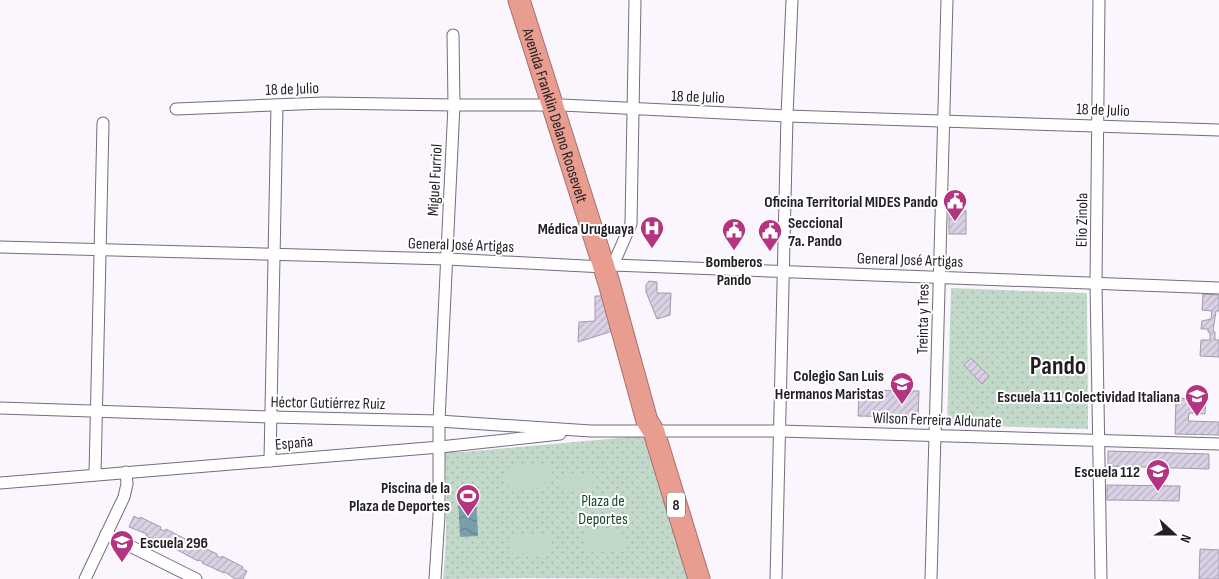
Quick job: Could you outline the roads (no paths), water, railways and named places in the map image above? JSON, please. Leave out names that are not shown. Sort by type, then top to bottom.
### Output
[{"type":"highway","name":"Avenida Franklin Delano Roosevelt","points":[[519,0],[557,106],[608,266],[647,421],[654,432],[698,579]]},
{"type":"highway","name":"Avenida Franklin Delano Roosevelt","points":[[534,0],[557,106]]},
{"type":"street","points":[[608,266],[631,224],[635,0]]},
{"type":"street","points":[[776,579],[787,116],[792,0]]},
{"type":"street","name":"Treinta y Tres","points":[[931,579],[947,0]]},
{"type":"street","name":"Elio Zinola","points":[[1099,0],[1096,283],[1101,579]]},
{"type":"street","name":"Miguel Furriol","points":[[435,579],[439,516],[439,420],[454,106],[454,34]]},
{"type":"street","name":"18 de Julio","points":[[176,109],[324,103],[557,106],[944,122],[1219,130]]},
{"type":"street","points":[[270,461],[277,105]]},
{"type":"street","points":[[95,474],[103,123]]},
{"type":"street","name":"General José Artigas","points":[[0,246],[784,270],[1219,288]]},
{"type":"street","name":"Héctor Gutiérrez Ruiz","points":[[0,408],[270,417],[439,420],[591,431],[654,432]]},
{"type":"street","name":"España","points":[[0,483],[440,447],[591,431]]},
{"type":"street","name":"Wilson Ferreira Aldunate","points":[[654,432],[935,435],[1219,444]]},
{"type":"street","points":[[84,579],[124,497],[127,484],[126,472]]},
{"type":"street","points":[[106,534],[196,579]]},
{"type":"water","name":"Piscina de la Plaza de Deportes","points":[[476,497],[478,536],[460,537],[458,498]]},
{"type":"place","name":"Oficina Territorial MIDES Pando","points":[[955,222]]},
{"type":"place","name":"Médica Uruguaya","points":[[652,249]]},
{"type":"place","name":"Bomberos Pando","points":[[734,251]]},
{"type":"place","name":"Seccional 7a. Pando","points":[[770,252]]},
{"type":"place","name":"Colegio San Luis Hermanos Maristas","points":[[902,405]]},
{"type":"place","name":"Escuela 111 Colectividad Italiana","points":[[1197,417]]},
{"type":"place","name":"Escuela 112","points":[[1158,492]]},
{"type":"place","name":"Piscina de la Plaza de Deportes","points":[[468,517]]},
{"type":"place","name":"Escuela 296","points":[[122,563]]},
{"type":"district","name":"Pando","points":[[1058,365]]},
{"type":"park label","name":"Plaza de Deportes","points":[[603,509]]}]
